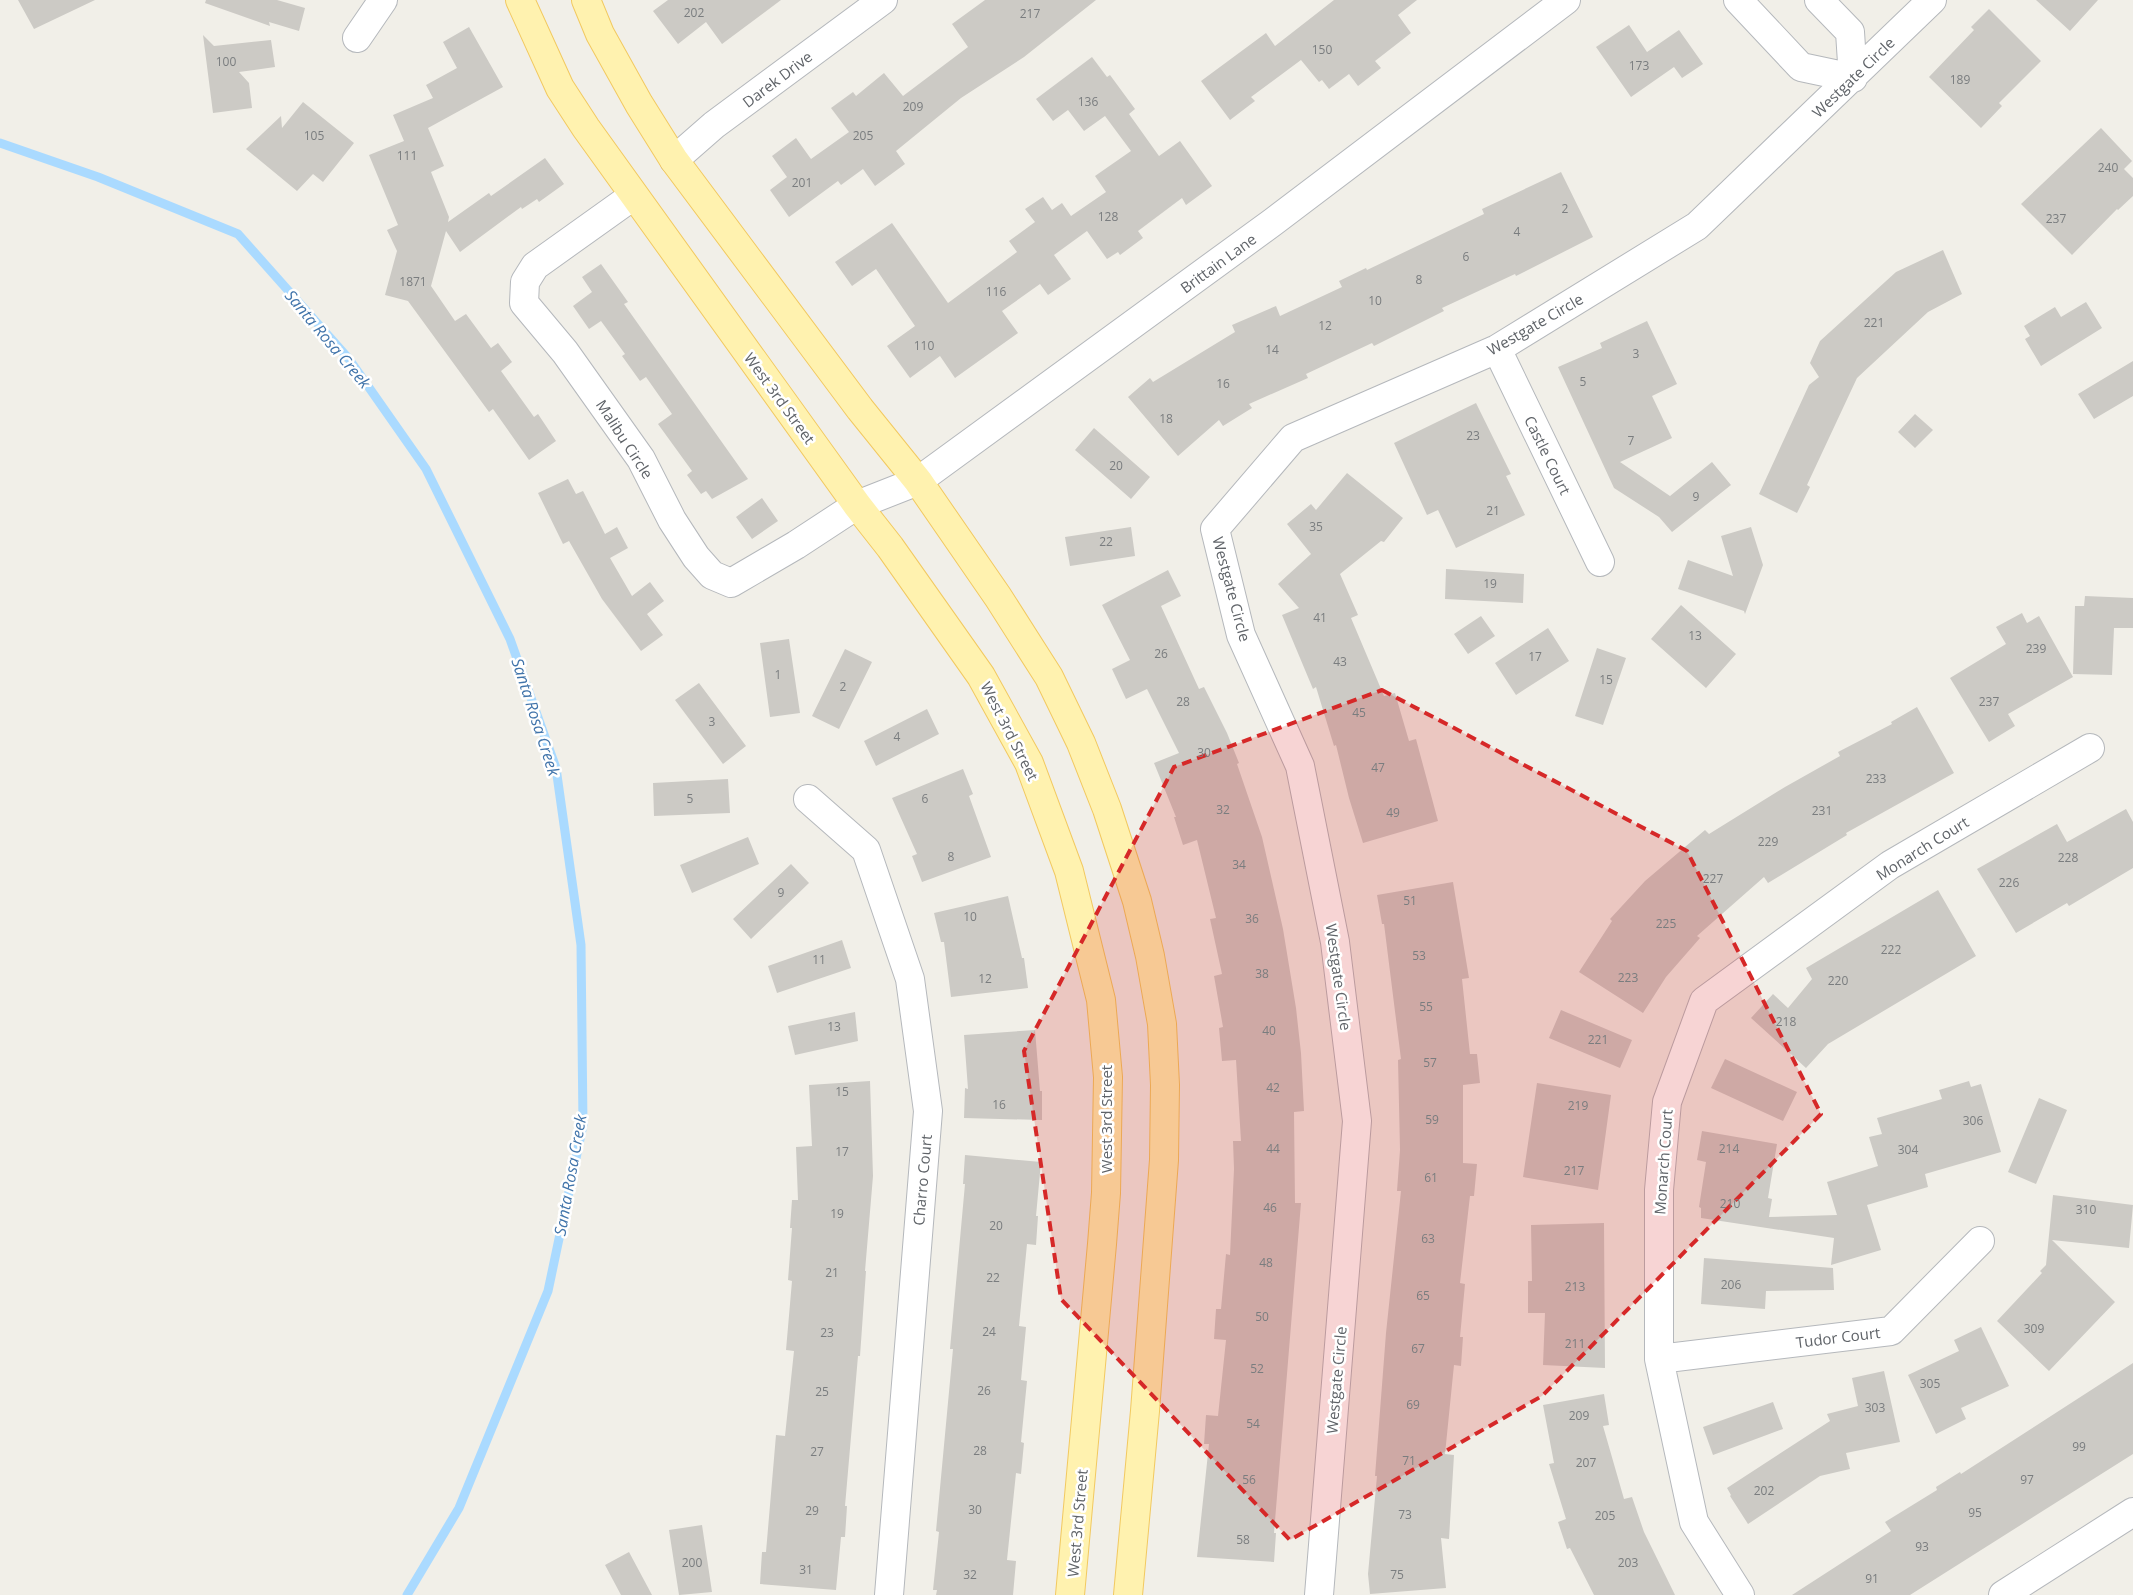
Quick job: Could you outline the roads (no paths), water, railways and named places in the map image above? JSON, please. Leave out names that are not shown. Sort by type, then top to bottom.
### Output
[{"type":"main road","name":"West 3rd Street","points":[[520,0],[560,88],[633,196],[857,505],[890,547],[981,676],[1029,763],[1069,871],[1101,1000],[1108,1077],[1106,1193],[1070,1595]]},
{"type":"main road","points":[[586,0],[600,34],[639,104],[674,160],[860,409],[918,481],[998,597],[1049,677],[1080,743],[1106,809],[1137,901],[1150,956],[1162,1024],[1165,1085],[1164,1160],[1145,1411],[1128,1595]]},
{"type":"street","points":[[357,38],[383,0]]},
{"type":"street","name":"Darek Drive","points":[[674,160],[714,125],[883,0]]},
{"type":"street","name":"Brittain Lane","points":[[857,505],[918,481],[1274,222],[1566,0]]},
{"type":"street","points":[[1738,0],[1801,67],[1853,78],[1850,32],[1820,0]]},
{"type":"street","name":"Westgate Circle","points":[[1319,1595],[1357,1121],[1335,942],[1300,766],[1241,635],[1216,529],[1293,438],[1497,349],[1697,226],[1932,0]]},
{"type":"street","name":"Malibu Circle","points":[[633,196],[534,266],[525,282],[524,303],[565,352],[641,459],[672,520],[696,557],[712,575],[731,583],[796,545],[857,505]]},
{"type":"street","name":"Castle Court","points":[[1497,349],[1600,562]]},
{"type":"street","name":"Monarch Court","points":[[1740,1595],[1694,1522],[1659,1360],[1659,1190],[1667,1102],[1704,1001],[1890,865],[2090,748]]},
{"type":"street","name":"Charro Court","points":[[808,799],[866,850],[910,979],[928,1111],[889,1595]]},
{"type":"street","name":"Tudor Court","points":[[1659,1360],[1891,1331],[1980,1241]]},
{"type":"street","points":[[2003,1595],[2133,1512]]},
{"type":"waterway","name":"Santa Rosa Creek","points":[[0,143],[98,177],[238,234],[349,359],[426,469],[510,639],[556,768],[581,945],[583,1125],[548,1291],[459,1508],[407,1595]]}]
